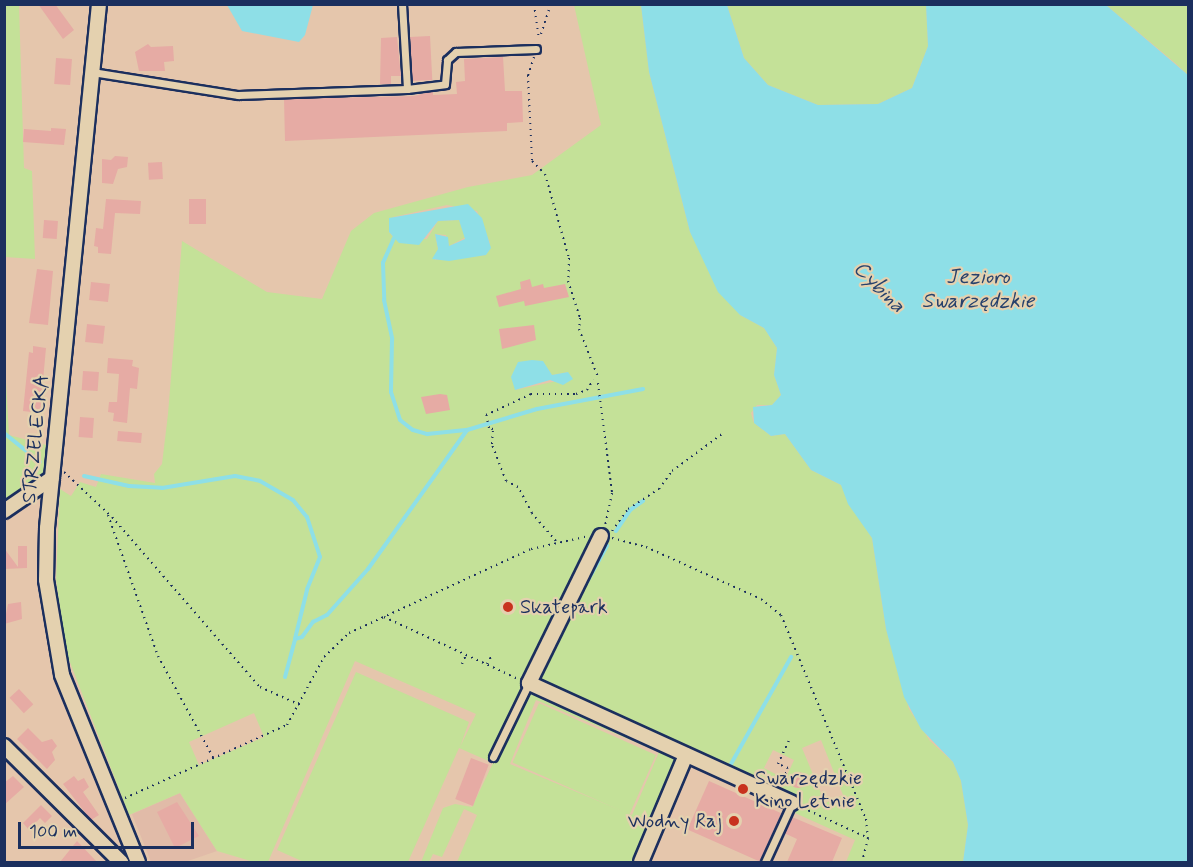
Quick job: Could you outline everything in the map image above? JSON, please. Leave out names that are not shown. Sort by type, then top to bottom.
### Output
[{"type":"street","name":"STRZELECKA","points":[[99,4],[53,462],[46,580],[53,641],[66,686],[138,862]]},
{"type":"street","points":[[4,511],[52,478]]},
{"type":"street","points":[[605,537],[529,683],[792,802]]},
{"type":"street","points":[[4,746],[121,862]]},
{"type":"street","points":[[641,862],[686,755]]},
{"type":"lane","points":[[402,4],[407,89]]},
{"type":"lane","points":[[92,72],[238,95],[407,89],[445,84],[447,60],[456,52],[536,49]]},
{"type":"lane","points":[[493,757],[529,683]]},
{"type":"lane","points":[[765,862],[792,802]]},
{"type":"path","points":[[534,4],[539,36]]},
{"type":"path","points":[[551,4],[528,75],[532,161],[545,174],[569,258],[568,281],[580,318],[579,329],[598,377]]},
{"type":"path","points":[[556,541],[532,513],[518,487],[506,481],[492,444],[493,429],[489,428],[486,415],[531,394],[576,394],[586,390],[593,380]]},
{"type":"path","points":[[598,383],[604,404],[612,493],[605,537]]},
{"type":"path","points":[[605,537],[628,509],[659,489],[672,471],[722,434]]},
{"type":"path","points":[[53,462],[106,510],[260,687],[300,705]]},
{"type":"path","points":[[106,510],[158,656],[214,759]]},
{"type":"path","points":[[113,803],[283,728],[300,705],[330,650],[349,633],[556,541],[605,537],[646,547],[721,581],[776,610],[802,662],[866,819],[868,838],[862,862]]},
{"type":"path","points":[[384,617],[529,683]]},
{"type":"path","points":[[462,664],[466,655]]},
{"type":"path","points":[[487,664],[492,655]]},
{"type":"path","points":[[776,796],[788,768],[778,764],[789,740]]},
{"type":"path","points":[[792,802],[868,838]]},
{"type":"shaded area","points":[[180,793],[217,851],[185,862],[151,862],[132,814]]},
{"type":"green space","points":[[5,5],[19,5],[24,168],[32,171],[35,259],[5,257]]},
{"type":"green space","points":[[574,5],[641,5],[649,72],[690,232],[740,315],[764,328],[777,348],[774,375],[781,395],[772,405],[757,405],[751,413],[754,423],[771,436],[785,434],[811,470],[841,485],[872,538],[886,629],[909,709],[930,741],[953,762],[961,781],[968,825],[963,862],[846,862],[855,840],[795,813],[800,800],[780,791],[794,760],[773,750],[764,768],[781,777],[775,789],[676,756],[634,862],[457,862],[477,815],[464,809],[442,857],[433,854],[429,862],[421,862],[443,808],[455,804],[472,807],[493,763],[459,748],[408,862],[304,862],[277,850],[356,672],[469,722],[460,747],[476,714],[355,661],[268,862],[254,862],[217,851],[180,793],[129,815],[66,652],[56,579],[60,489],[71,496],[80,482],[96,487],[101,474],[155,483],[154,474],[162,464],[168,414],[182,241],[267,292],[322,299],[351,231],[374,213],[468,187],[532,175],[601,125]],"holes":[[[447,205],[477,211],[490,243],[486,255],[435,260],[438,249],[435,234],[446,235],[449,246],[466,237],[459,220],[438,221],[427,239],[394,238],[389,232],[393,217]],[[544,368],[552,375],[568,372],[557,381],[515,390]],[[536,700],[659,752],[632,815],[510,764]],[[254,713],[264,737],[199,765],[189,742]],[[821,740],[843,795],[825,803],[802,748]]]},
{"type":"green space","points":[[727,5],[926,5],[928,46],[912,88],[878,104],[818,105],[768,85],[744,58]]},
{"type":"green space","points":[[1106,5],[1188,5],[1188,75],[1174,62]]},
{"type":"green space","points":[[5,363],[9,435],[46,445],[43,473],[5,499]]},
{"type":"green space","points":[[539,703],[656,755],[629,814],[513,762]]},
{"type":"water","points":[[227,5],[313,5],[305,35],[299,42],[242,31]]},
{"type":"water","name":"Jezioro Swarzędzkie","points":[[641,5],[727,5],[744,58],[768,85],[818,105],[878,104],[912,88],[928,46],[926,5],[1106,5],[1188,75],[1188,862],[963,862],[968,825],[961,781],[953,762],[921,729],[904,697],[886,629],[872,538],[848,504],[841,485],[811,470],[785,434],[771,436],[754,423],[753,407],[772,405],[781,395],[774,375],[777,348],[764,328],[740,315],[718,292],[690,232],[649,72]]},
{"type":"water","points":[[468,204],[482,218],[491,248],[486,255],[449,261],[432,259],[438,249],[435,234],[448,237],[449,246],[465,239],[459,220],[438,221],[419,245],[399,243],[389,232],[389,218]]},
{"type":"water","points":[[543,361],[552,375],[568,372],[573,379],[563,385],[550,380],[515,390],[511,377],[518,362]]},
{"type":"building","points":[[38,4],[55,4],[74,30],[63,39]]},
{"type":"building","points":[[430,36],[432,80],[412,81],[410,37]]},
{"type":"building","points":[[397,37],[401,76],[391,76],[391,84],[380,84],[381,38]]},
{"type":"building","points":[[148,44],[151,47],[173,46],[174,61],[164,62],[165,71],[139,71],[135,52]]},
{"type":"building","points":[[503,57],[505,91],[522,91],[523,122],[507,123],[507,131],[285,141],[284,99],[414,96],[433,91],[433,95],[457,94],[456,82],[465,81],[464,59]]},
{"type":"building","points":[[56,58],[72,59],[70,85],[54,84]]},
{"type":"building","points":[[51,128],[66,129],[64,145],[23,142],[24,129],[51,131]]},
{"type":"building","points":[[115,156],[128,157],[127,167],[118,169],[113,184],[102,183],[102,159],[111,160]]},
{"type":"building","points":[[162,162],[163,179],[149,180],[148,163]]},
{"type":"building","points":[[106,199],[141,201],[140,214],[115,213],[111,254],[98,253],[98,247],[94,246],[96,228],[103,229]]},
{"type":"building","points":[[189,199],[206,199],[206,224],[189,224]]},
{"type":"building","points":[[44,220],[58,221],[57,239],[43,238]]},
{"type":"building","points":[[37,269],[53,271],[48,325],[29,323]]},
{"type":"building","points":[[530,279],[532,287],[543,284],[544,288],[565,284],[569,297],[525,306],[524,301],[499,307],[496,296],[521,289],[520,282]]},
{"type":"building","points":[[91,282],[110,284],[108,302],[89,300]]},
{"type":"building","points":[[87,324],[105,326],[103,344],[85,342]]},
{"type":"building","points":[[534,325],[536,340],[502,349],[499,329]]},
{"type":"building","points":[[33,346],[46,348],[40,413],[23,411],[29,352],[33,353]]},
{"type":"building","points":[[108,358],[133,360],[132,366],[139,368],[137,389],[130,388],[127,423],[113,421],[114,413],[108,412],[109,402],[117,402],[119,374],[107,373]]},
{"type":"building","points":[[83,371],[99,372],[98,391],[82,390]]},
{"type":"building","points":[[447,395],[450,410],[426,414],[421,397]]},
{"type":"building","points":[[80,417],[94,418],[93,438],[79,437]]},
{"type":"building","points":[[118,431],[142,433],[141,443],[117,441]]},
{"type":"building","points":[[18,546],[27,546],[27,568],[4,569],[4,548],[18,567]]},
{"type":"building","points":[[21,602],[22,619],[4,624],[8,604]]},
{"type":"building","points":[[19,689],[33,704],[24,713],[9,698]]},
{"type":"building","points":[[28,728],[42,742],[52,739],[57,746],[52,752],[55,760],[47,769],[17,739]]},
{"type":"building","points":[[471,758],[489,765],[473,806],[455,799]]},
{"type":"building","points":[[795,772],[801,772],[806,780],[804,786],[795,788],[790,783],[790,777]]},
{"type":"building","points":[[13,776],[24,787],[4,805],[4,783]]},
{"type":"building","points":[[74,776],[78,781],[84,778],[89,787],[83,792],[99,815],[91,820],[63,784]]},
{"type":"building","name":"Wodny Raj","points":[[709,781],[781,813],[760,862],[687,829]]},
{"type":"building","points":[[177,802],[199,836],[175,848],[157,812]]},
{"type":"building","points":[[41,805],[52,816],[45,823],[40,818],[29,830],[23,823]]},
{"type":"building","points":[[792,817],[842,838],[832,862],[787,862],[797,839],[784,833]]},
{"type":"building","points":[[77,841],[97,862],[60,862]]},
{"type":"waterway","points":[[394,238],[383,263],[384,300],[392,339],[391,392],[400,420],[413,430],[427,434],[466,430]]},
{"type":"waterway","points":[[84,476],[129,486],[162,488],[235,476],[260,481],[293,500],[307,517],[320,557],[307,590],[295,639],[302,637],[313,622],[327,615],[368,569],[467,430],[537,409],[643,389]]},
{"type":"waterway","points":[[4,433],[40,462]]},
{"type":"waterway","points":[[616,531],[630,510],[643,501]]},
{"type":"waterway","points":[[578,598],[607,546]]},
{"type":"waterway","points":[[285,677],[295,640]]},
{"type":"waterway","points":[[731,764],[791,657]]},
{"type":"place","name":"Skatepark","points":[[508,607]]},
{"type":"place","name":"Swarzędzkie Kino Letnie","points":[[743,789]]},
{"type":"place","name":"Wodny Raj","points":[[734,821]]},
{"type":"water label","name":"Cybina","points":[[879,287]]}]
